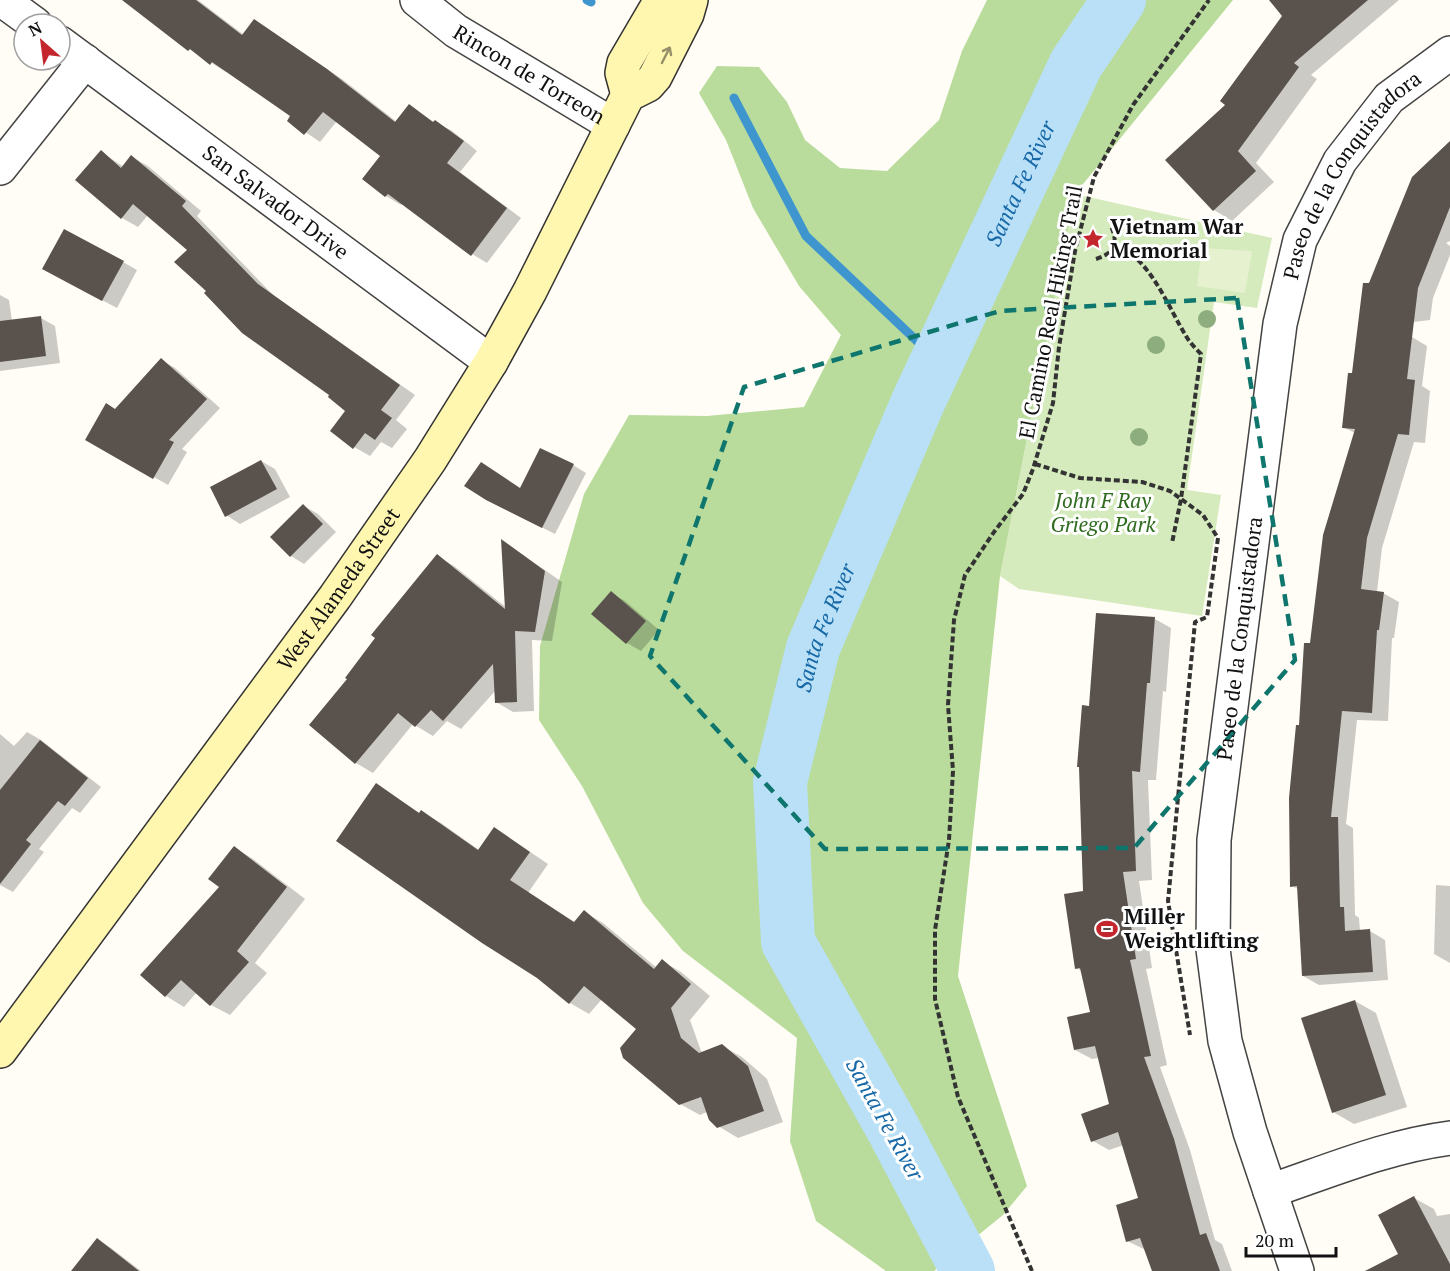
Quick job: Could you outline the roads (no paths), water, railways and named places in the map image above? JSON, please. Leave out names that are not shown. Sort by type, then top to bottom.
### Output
[{"type":"street","points":[[2,0],[18,12]]},
{"type":"street","name":"Rincon de Torreon","points":[[417,0],[456,32],[613,125]]},
{"type":"street","points":[[661,0],[624,63],[622,73],[628,95],[648,85],[655,77],[687,14],[691,0]]},
{"type":"street","points":[[0,168],[73,52]]},
{"type":"street","name":"San Salvador Drive","points":[[73,52],[490,362]]},
{"type":"street","name":"Paseo de la Conquistadora","points":[[1297,1271],[1250,1132],[1225,1041],[1213,938],[1214,840],[1280,324],[1300,240],[1340,161],[1389,98],[1450,53]]},
{"type":"street","name":"West Alameda Street","points":[[0,1051],[368,552],[442,442],[531,291],[628,95]]},
{"type":"street","points":[[1270,1191],[1390,1151],[1426,1141],[1450,1138]]},
{"type":"waterway","points":[[587,0],[591,2]]},
{"type":"waterway","name":"Santa Fe River","points":[[968,1271],[891,1125],[788,942],[780,782],[813,648],[918,402],[1076,64],[1119,0]]},
{"type":"waterway","points":[[734,98],[806,236],[937,360]]},
{"type":"place","name":"Vietnam War Memorial","points":[[1093,239]]},
{"type":"place","name":"Miller Weightlifting","points":[[1107,929]]},
{"type":"park label","name":"John F Ray Griego Park","points":[[1103,513]]}]
